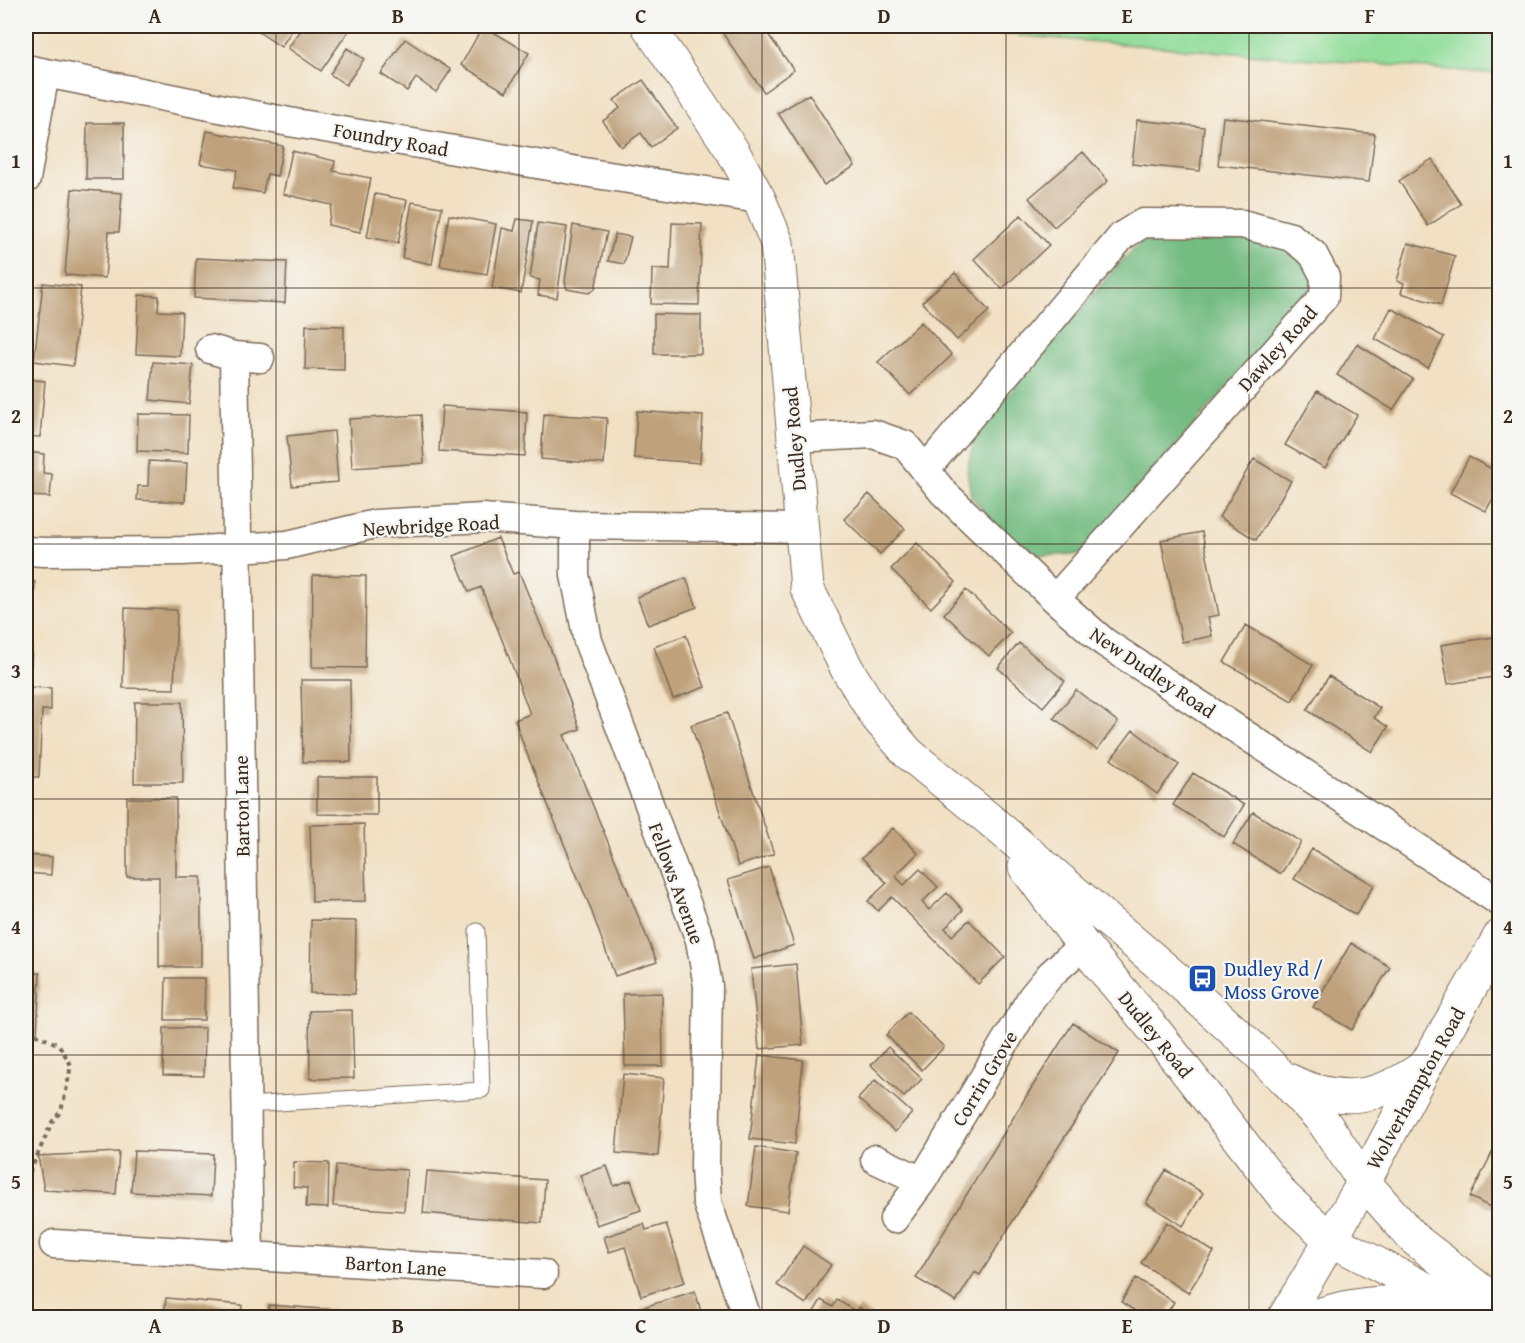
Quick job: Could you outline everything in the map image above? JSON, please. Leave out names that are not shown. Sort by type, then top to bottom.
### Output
[{"type":"main road","name":"Dudley Road","points":[[648,26],[732,150],[759,199],[777,243],[807,588],[847,669],[877,717],[908,753],[1172,975],[1283,1078],[1323,1121],[1364,1182],[1413,1238],[1500,1305]]},
{"type":"main road","name":"Dudley Road","points":[[990,820],[1083,945],[1156,1032],[1284,1197],[1331,1240],[1446,1299]]},
{"type":"main road","name":"Wolverhampton Road","points":[[1284,1317],[1364,1182],[1426,1065],[1500,936]]},
{"type":"main road","points":[[1283,1078],[1319,1092],[1356,1096],[1375,1093],[1395,1085],[1426,1065]]},
{"type":"main road","points":[[1311,1317],[1326,1311],[1356,1305],[1446,1299],[1500,1316]]},
{"type":"street","name":"Foundry Road","points":[[35,71],[289,122],[759,199]]},
{"type":"street","points":[[26,179],[35,71]]},
{"type":"street","name":"Dawley Road","points":[[925,470],[1122,236],[1143,223],[1242,224],[1291,237],[1313,254],[1326,277],[1324,297],[1055,599]]},
{"type":"street","name":"Barton Lane","points":[[235,355],[249,1256]]},
{"type":"street","name":"New Dudley Road","points":[[794,438],[873,434],[905,445],[943,492],[1055,599],[1104,642],[1500,902]]},
{"type":"street","name":"Newbridge Road","points":[[26,551],[171,551],[287,545],[375,524],[483,518],[575,525],[802,528]]},
{"type":"street","name":"Fellows Avenue","points":[[575,525],[575,575],[588,641],[700,940],[708,986],[705,1167],[707,1202],[747,1317]]},
{"type":"street","name":"Corrin Grove","points":[[894,1220],[922,1181],[1032,997],[1051,974],[1083,945]]},
{"type":"street","points":[[875,1159],[922,1181]]},
{"type":"street","name":"Barton Lane","points":[[54,1244],[543,1274]]},
{"type":"lane","points":[[246,1105],[482,1090],[477,932]]},
{"type":"path","points":[[26,1037],[37,1035],[59,1045],[71,1065],[61,1111],[52,1122],[29,1174],[26,1187]]},
{"type":"green space","points":[[900,26],[1499,26],[1499,74]]},
{"type":"green space","points":[[1144,238],[1262,239],[1294,248],[1317,277],[1309,294],[1080,555],[1039,555],[1002,533],[971,496],[967,470],[976,433],[1114,270]]},
{"type":"building","points":[[250,26],[295,26],[281,47]]},
{"type":"building","points":[[304,26],[352,26],[321,71],[288,48]]},
{"type":"building","points":[[483,26],[529,53],[506,92],[461,65]]},
{"type":"building","points":[[735,26],[762,26],[794,70],[764,92],[723,34]]},
{"type":"building","points":[[405,39],[451,70],[436,92],[416,78],[407,91],[381,74]]},
{"type":"building","points":[[347,48],[364,59],[346,85],[330,74]]},
{"type":"building","points":[[643,80],[677,128],[651,147],[641,133],[621,147],[603,121],[620,108],[614,100]]},
{"type":"building","points":[[809,94],[855,166],[824,185],[778,113]]},
{"type":"building","points":[[1223,117],[1375,134],[1369,182],[1218,165]]},
{"type":"building","points":[[1137,120],[1204,127],[1200,171],[1132,164]]},
{"type":"building","points":[[87,123],[124,123],[124,179],[86,179]]},
{"type":"building","points":[[207,131],[283,146],[277,176],[267,174],[263,193],[233,188],[237,170],[200,164]]},
{"type":"building","points":[[292,151],[335,161],[333,171],[371,178],[360,232],[328,225],[332,205],[283,194]]},
{"type":"building","points":[[1083,152],[1108,181],[1054,227],[1029,198]]},
{"type":"building","points":[[1432,159],[1461,204],[1428,226],[1399,181]]},
{"type":"building","points":[[72,189],[122,193],[119,232],[109,232],[105,278],[65,275]]},
{"type":"building","points":[[375,194],[407,200],[398,243],[367,237]]},
{"type":"building","points":[[412,202],[442,207],[432,264],[402,258]]},
{"type":"building","points":[[449,215],[496,224],[487,274],[440,266]]},
{"type":"building","points":[[1021,215],[1049,245],[1002,289],[974,259]]},
{"type":"building","points":[[517,219],[533,221],[521,293],[492,288],[502,228],[514,231]]},
{"type":"building","points":[[538,223],[567,227],[557,298],[538,295],[540,280],[530,278]]},
{"type":"building","points":[[672,223],[702,224],[699,305],[651,304],[652,269],[670,270]]},
{"type":"building","points":[[573,225],[607,232],[595,289],[589,293],[567,289],[565,282]]},
{"type":"building","points":[[615,234],[631,237],[624,264],[608,261]]},
{"type":"building","points":[[1408,243],[1455,256],[1441,305],[1401,293],[1404,283],[1397,281]]},
{"type":"building","points":[[196,258],[287,262],[285,303],[194,298]]},
{"type":"building","points":[[955,273],[989,311],[957,340],[922,302]]},
{"type":"building","points":[[43,283],[81,287],[73,366],[34,361]]},
{"type":"building","points":[[139,295],[159,296],[158,311],[182,312],[180,356],[136,354]]},
{"type":"building","points":[[1391,308],[1444,337],[1428,368],[1375,339]]},
{"type":"building","points":[[654,314],[701,315],[701,354],[654,354]]},
{"type":"building","points":[[921,322],[952,355],[910,395],[878,362]]},
{"type":"building","points":[[306,325],[344,326],[344,370],[305,369]]},
{"type":"building","points":[[1357,344],[1413,379],[1393,410],[1337,375]]},
{"type":"building","points":[[153,362],[193,365],[189,404],[150,400]]},
{"type":"building","points":[[26,379],[45,381],[40,437],[26,436]]},
{"type":"building","points":[[1317,391],[1357,415],[1325,468],[1285,445]]},
{"type":"building","points":[[442,406],[527,412],[525,456],[439,451]]},
{"type":"building","points":[[637,411],[703,416],[700,463],[634,458]]},
{"type":"building","points":[[138,414],[189,415],[188,453],[137,451]]},
{"type":"building","points":[[544,414],[607,418],[604,464],[541,459]]},
{"type":"building","points":[[421,415],[424,463],[352,468],[349,419]]},
{"type":"building","points":[[334,431],[338,482],[292,486],[287,436]]},
{"type":"building","points":[[26,452],[44,454],[43,473],[52,474],[50,497],[26,496]]},
{"type":"building","points":[[1469,457],[1500,473],[1500,499],[1494,496],[1486,511],[1450,493]]},
{"type":"building","points":[[1254,459],[1291,481],[1256,540],[1219,517]]},
{"type":"building","points":[[149,461],[187,463],[185,502],[137,500],[138,486],[148,486]]},
{"type":"building","points":[[869,494],[905,529],[880,554],[844,519]]},
{"type":"building","points":[[1202,532],[1219,615],[1208,617],[1212,636],[1182,642],[1161,540]]},
{"type":"building","points":[[498,538],[513,574],[519,572],[549,645],[580,729],[564,735],[657,962],[615,976],[590,907],[515,720],[530,714],[510,660],[481,587],[469,592],[454,556]]},
{"type":"building","points":[[917,543],[956,582],[931,608],[891,569]]},
{"type":"building","points":[[313,575],[366,576],[365,668],[312,667]]},
{"type":"building","points":[[686,578],[697,607],[648,625],[637,597]]},
{"type":"building","points":[[26,581],[35,582],[31,666],[26,666]]},
{"type":"building","points":[[966,590],[1011,633],[989,656],[944,614]]},
{"type":"building","points":[[125,608],[177,610],[174,689],[123,688]]},
{"type":"building","points":[[1246,625],[1313,665],[1292,701],[1224,662]]},
{"type":"building","points":[[686,635],[705,687],[673,699],[654,647]]},
{"type":"building","points":[[1500,636],[1500,676],[1448,684],[1441,645]]},
{"type":"building","points":[[1019,643],[1065,681],[1043,707],[998,668]]},
{"type":"building","points":[[1329,676],[1380,708],[1374,718],[1388,727],[1372,752],[1307,710]]},
{"type":"building","points":[[301,680],[350,680],[351,762],[303,762]]},
{"type":"building","points":[[26,687],[51,688],[51,710],[42,710],[39,777],[26,777]]},
{"type":"building","points":[[1076,690],[1118,722],[1097,750],[1054,718]]},
{"type":"building","points":[[135,702],[182,702],[183,783],[134,783]]},
{"type":"building","points":[[727,713],[774,854],[738,866],[691,725]]},
{"type":"building","points":[[1133,730],[1179,765],[1157,794],[1111,759]]},
{"type":"building","points":[[1193,773],[1244,805],[1224,837],[1173,805]]},
{"type":"building","points":[[317,777],[377,777],[377,815],[317,814]]},
{"type":"building","points":[[26,793],[30,793],[27,832],[26,832]]},
{"type":"building","points":[[127,798],[176,798],[176,877],[201,877],[201,967],[159,967],[159,877],[127,877]]},
{"type":"building","points":[[1253,812],[1301,842],[1281,874],[1233,844]]},
{"type":"building","points":[[364,824],[366,901],[312,902],[310,825]]},
{"type":"building","points":[[893,828],[918,853],[895,876],[904,885],[920,869],[938,887],[922,902],[929,910],[947,893],[963,910],[945,928],[952,936],[969,920],[1005,957],[978,984],[892,897],[878,911],[868,901],[887,883],[862,858]]},
{"type":"building","points":[[1312,849],[1374,885],[1356,915],[1294,879]]},
{"type":"building","points":[[26,855],[52,857],[51,875],[26,873]]},
{"type":"building","points":[[769,867],[794,945],[754,959],[728,880]]},
{"type":"building","points":[[311,920],[356,921],[355,994],[310,993]]},
{"type":"building","points":[[1351,943],[1390,967],[1352,1030],[1313,1007]]},
{"type":"building","points":[[796,964],[803,1045],[759,1049],[751,969]]},
{"type":"building","points":[[26,973],[40,973],[37,1035],[26,1034]]},
{"type":"building","points":[[166,978],[205,978],[204,1020],[165,1020]]},
{"type":"building","points":[[662,993],[663,1066],[625,1066],[623,994]]},
{"type":"building","points":[[352,1010],[354,1078],[310,1079],[309,1011]]},
{"type":"building","points":[[908,1012],[944,1047],[922,1070],[886,1035]]},
{"type":"building","points":[[1073,1023],[1119,1053],[980,1275],[975,1272],[956,1302],[916,1278]]},
{"type":"building","points":[[164,1028],[205,1028],[204,1076],[163,1075]]},
{"type":"building","points":[[888,1047],[922,1079],[904,1097],[871,1065]]},
{"type":"building","points":[[759,1055],[803,1060],[795,1144],[750,1139]]},
{"type":"building","points":[[623,1074],[664,1078],[658,1156],[616,1153]]},
{"type":"building","points":[[875,1080],[912,1113],[895,1132],[858,1099]]},
{"type":"building","points":[[1500,1137],[1500,1212],[1470,1197]]},
{"type":"building","points":[[756,1147],[796,1153],[788,1211],[748,1206]]},
{"type":"building","points":[[134,1151],[213,1154],[211,1196],[131,1192]]},
{"type":"building","points":[[119,1152],[116,1194],[44,1190],[38,1156]]},
{"type":"building","points":[[294,1162],[329,1163],[328,1208],[306,1207],[307,1188],[293,1187]]},
{"type":"building","points":[[336,1165],[407,1170],[404,1211],[333,1206]]},
{"type":"building","points":[[607,1166],[614,1186],[631,1180],[641,1210],[597,1225],[580,1175]]},
{"type":"building","points":[[1166,1170],[1203,1193],[1183,1226],[1146,1203]]},
{"type":"building","points":[[427,1171],[545,1180],[542,1223],[423,1213]]},
{"type":"building","points":[[1167,1222],[1214,1252],[1188,1293],[1141,1263]]},
{"type":"building","points":[[644,1224],[646,1230],[666,1224],[685,1282],[641,1296],[625,1247],[609,1252],[604,1237]]},
{"type":"building","points":[[803,1246],[831,1265],[806,1304],[777,1285]]},
{"type":"building","points":[[1136,1278],[1174,1302],[1164,1318],[1146,1318],[1121,1302]]},
{"type":"building","points":[[695,1291],[703,1318],[644,1318],[641,1308]]},
{"type":"building","points":[[166,1298],[242,1305],[241,1318],[164,1318]]},
{"type":"building","points":[[821,1300],[833,1307],[837,1300],[857,1312],[859,1307],[875,1318],[810,1318]]},
{"type":"building","points":[[269,1305],[362,1312],[361,1318],[268,1318]]},
{"type":"building","points":[[385,1314],[413,1316],[413,1318],[385,1318]]},
{"type":"place","name":"Dudley Rd / Moss Grove","points":[[1203,979]]}]
